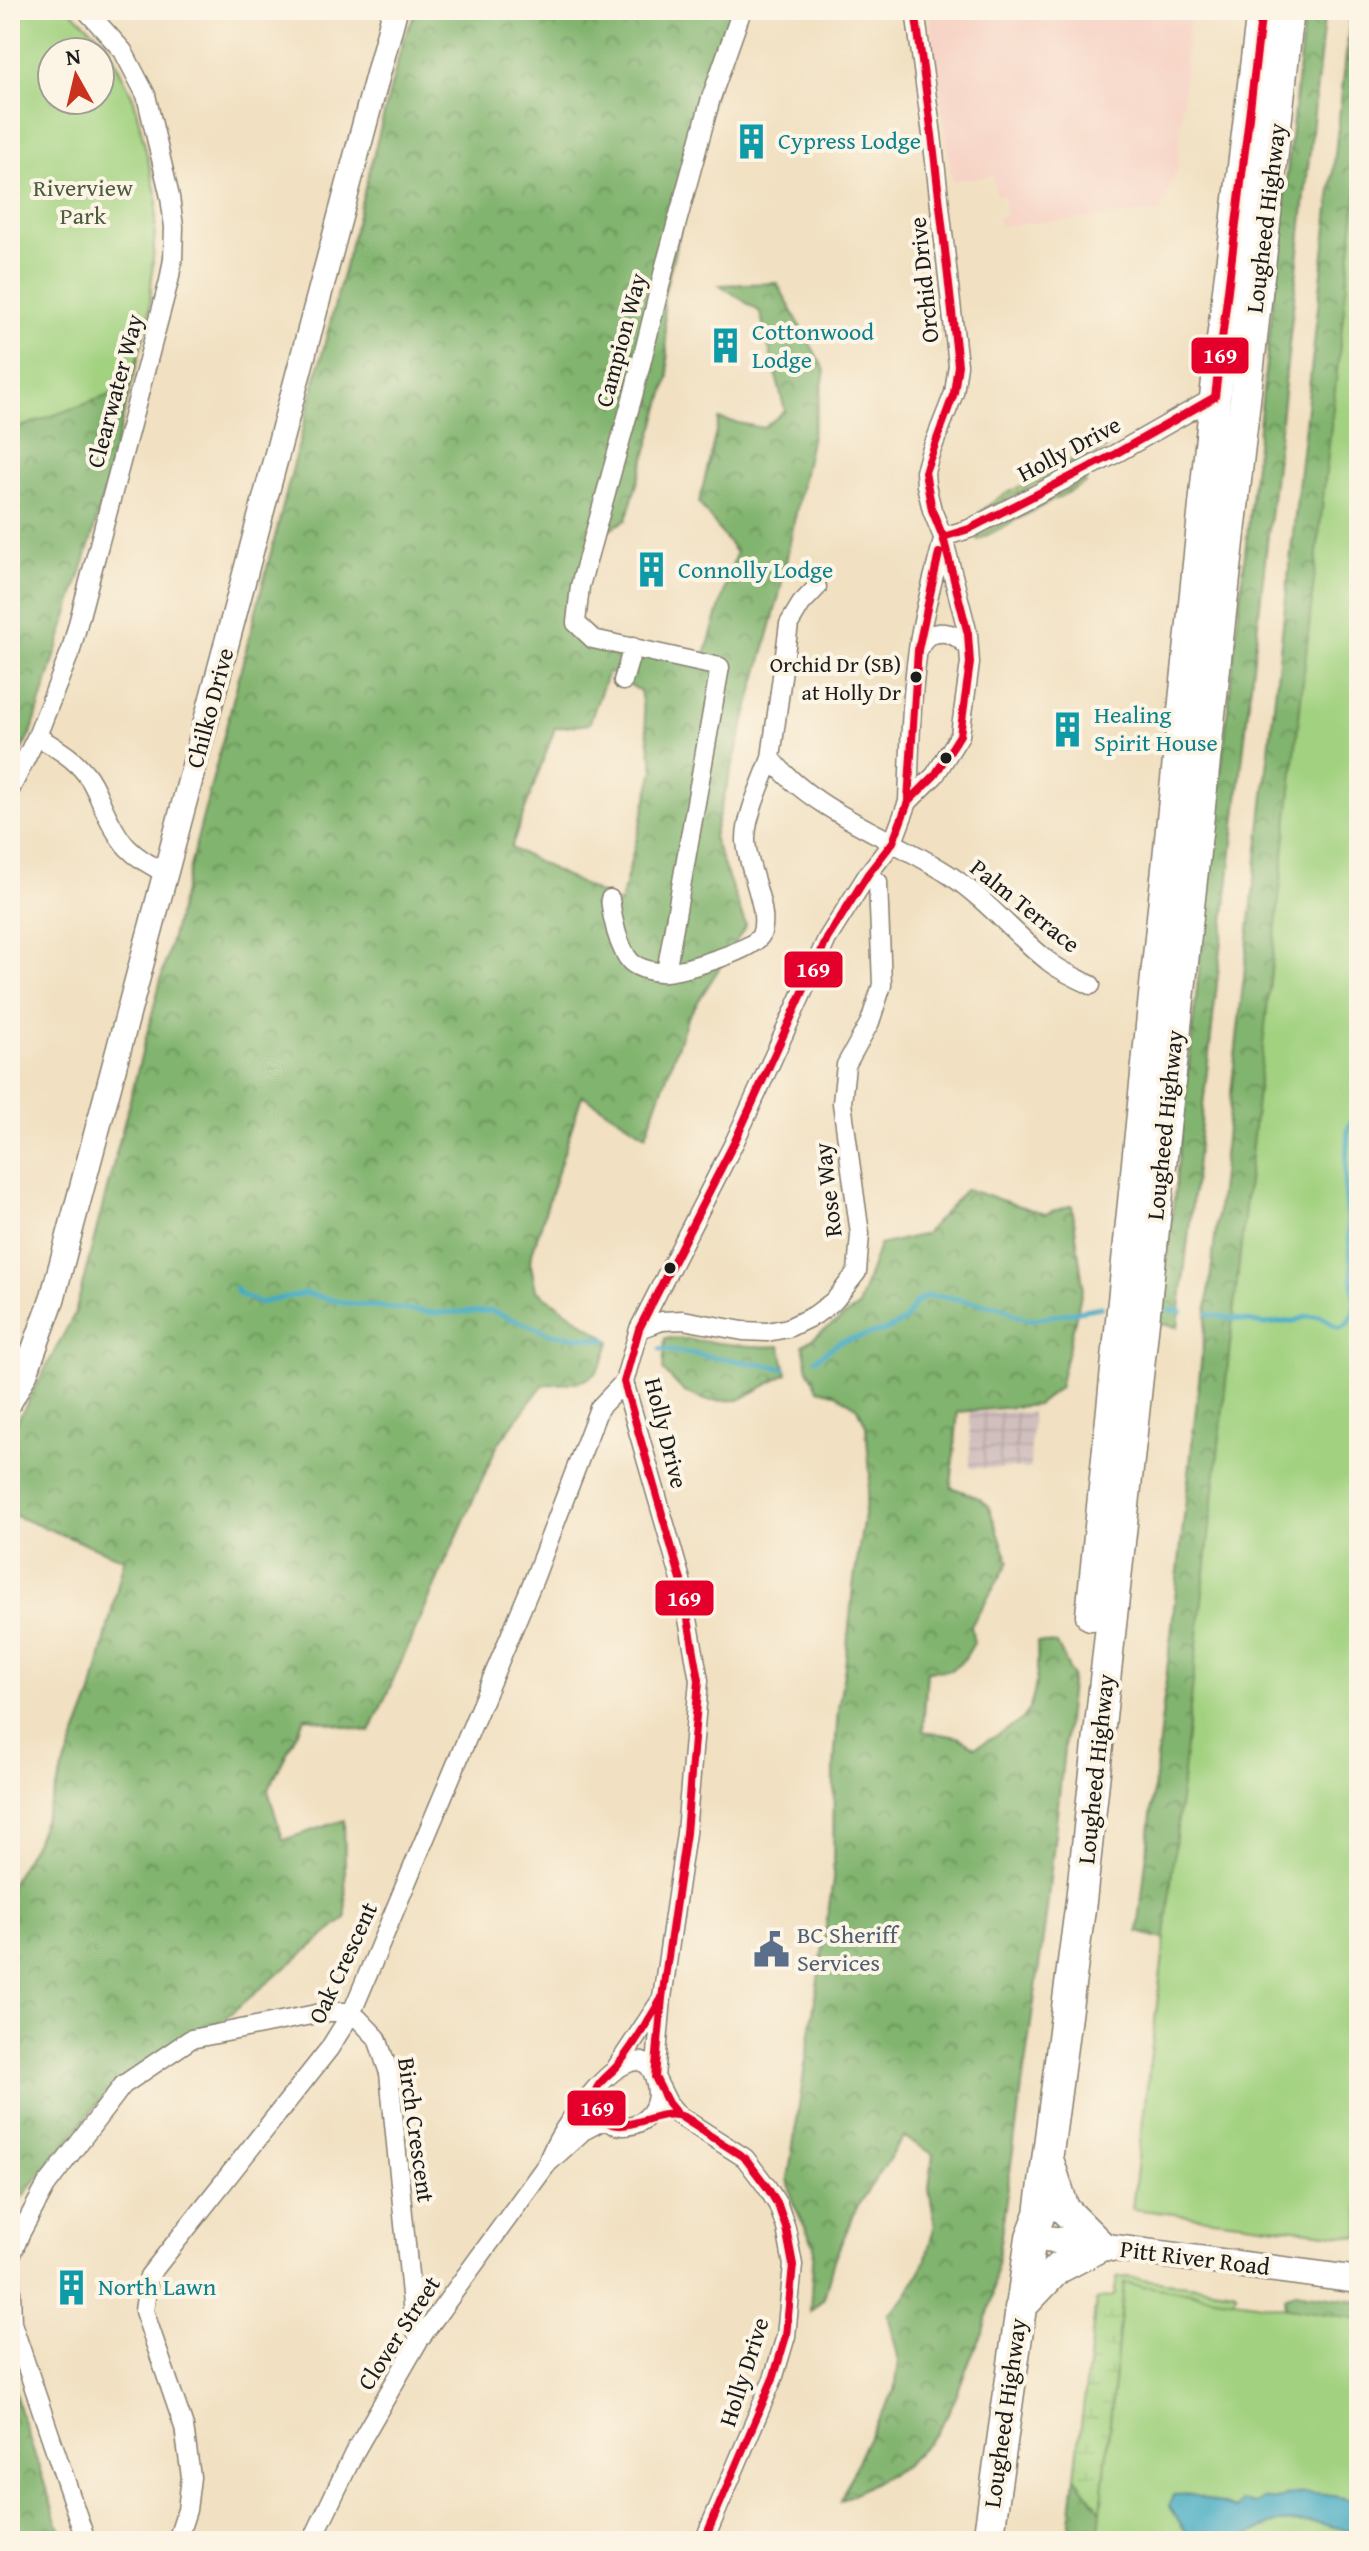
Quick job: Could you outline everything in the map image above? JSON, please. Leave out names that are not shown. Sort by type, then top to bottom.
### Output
[{"type":"main road","name":"Lougheed Highway","points":[[1031,2237],[1026,2205],[1063,1900],[1215,397],[1262,10]]},
{"type":"main road","name":"Lougheed Highway","points":[[988,2541],[1031,2237],[1040,2214],[1083,1885],[1289,10]]},
{"type":"main road","points":[[1020,2308],[1057,2269],[1101,2246],[1064,2209],[1048,2157]]},
{"type":"main road","name":"Pitt River Road","points":[[1031,2237],[1359,2280]]},
{"type":"street","name":"Clearwater Way","points":[[10,790],[37,736],[71,650],[169,281],[175,241],[170,197],[146,95],[123,51],[86,10]]},
{"type":"street","name":"Campion Way","points":[[666,972],[720,667],[593,639],[576,623],[580,586],[711,98],[742,10]]},
{"type":"street","name":"Orchid Drive","points":[[908,802],[935,775],[960,735],[968,688],[969,648],[943,537],[926,485],[925,472],[954,393],[958,365],[915,10]]},
{"type":"street","name":"Chilko Drive","points":[[10,1401],[25,1374],[52,1300],[388,14]]},
{"type":"street","name":"Holly Drive","points":[[943,537],[969,529],[1115,454],[1215,397]]},
{"type":"street","points":[[908,802],[918,650],[943,537]]},
{"type":"street","points":[[610,899],[613,926],[631,962],[646,970],[666,972],[737,953],[757,943],[764,921],[746,836],[771,758],[789,624],[801,604],[817,587]]},
{"type":"street","points":[[918,650],[926,637],[945,632],[958,637],[969,648]]},
{"type":"street","points":[[623,681],[633,647]]},
{"type":"street","points":[[37,736],[68,755],[85,772],[127,849],[141,861],[166,873]]},
{"type":"street","points":[[910,750],[911,758],[916,763],[927,764],[946,757]]},
{"type":"street","name":"Palm Terrace","points":[[771,758],[784,774],[809,793],[961,883],[1049,962],[1091,985]]},
{"type":"street","name":"Holly Drive","points":[[704,2541],[774,2376],[786,2336],[793,2265],[786,2228],[778,2205],[767,2187],[745,2158],[678,2115],[655,2077],[662,1998],[686,1833],[699,1680],[681,1580],[624,1382],[639,1329],[735,1141],[827,939],[868,874],[893,842],[908,802]]},
{"type":"street","name":"Rose Way","points":[[639,1329],[662,1321],[683,1320],[743,1331],[767,1332],[788,1328],[815,1315],[835,1300],[857,1272],[860,1234],[842,1103],[846,1065],[870,1022],[882,985],[878,882],[868,874]]},
{"type":"street","name":"Oak Crescent","points":[[177,2541],[187,2510],[191,2477],[184,2427],[144,2311],[149,2276],[329,2049],[352,2012],[534,1579],[599,1408],[624,1382]]},
{"type":"street","name":"Holly Drive","points":[[616,2068],[662,1998]]},
{"type":"street","points":[[86,2541],[12,2323],[10,2259],[20,2234],[46,2186],[123,2085],[191,2039],[326,2012],[352,2012]]},
{"type":"street","name":"Birch Crescent","points":[[352,2012],[377,2038],[389,2073],[414,2325],[419,2340]]},
{"type":"street","points":[[646,2119],[657,2100],[655,2077],[648,2066],[639,2062],[616,2068],[596,2089],[596,2110],[604,2120],[626,2126],[646,2119],[678,2115]]},
{"type":"street","name":"Clover Street","points":[[547,2164],[558,2136],[596,2089]]},
{"type":"street","name":"Clover Street","points":[[312,2541],[354,2453],[419,2340],[547,2164],[583,2131],[604,2120]]},
{"type":"shaded area","points":[[929,10],[1190,10],[1177,170],[1161,212],[999,226],[998,217],[1006,215],[1004,195],[996,196],[993,176],[952,180]]},
{"type":"shaded area","points":[[970,1412],[1032,1412],[1030,1469],[970,1468]]},
{"type":"green space","name":"Riverview Park","points":[[10,10],[70,10],[99,36],[36,36],[36,116],[116,116],[116,63],[134,100],[157,198],[149,317],[93,533],[32,731],[10,770]]},
{"type":"green space","name":"Riverview Park","points":[[10,10],[70,10],[99,36],[36,36],[36,116],[116,116],[116,63],[134,100],[157,198],[149,317],[129,388],[10,431]]},
{"type":"green space","points":[[417,10],[734,10],[663,299],[669,377],[626,520],[597,536],[570,620],[604,649],[705,655],[736,553],[699,503],[719,419],[763,428],[785,411],[760,312],[720,285],[777,283],[825,371],[779,596],[713,837],[746,926],[687,1019],[646,1135],[582,1095],[530,1260],[536,1290],[610,1341],[601,1366],[588,1378],[579,1381],[543,1385],[498,1444],[370,1732],[305,1717],[268,1790],[283,1840],[344,1820],[346,1918],[219,2023],[161,2050],[104,2096],[10,2212],[10,1885],[35,1843],[92,1694],[124,1559],[10,1514],[10,1435],[75,1313],[403,40]],"holes":[[[608,672],[640,691],[654,770],[620,904],[511,848],[555,728],[589,724]]]},
{"type":"green space","points":[[1305,10],[1325,10],[1178,1327],[1160,1324]]},
{"type":"green space","points":[[1351,10],[1359,10],[1359,512],[1180,1944],[1138,1932]]},
{"type":"green space","points":[[1359,172],[1359,2237],[1132,2209],[1163,1955]]},
{"type":"green space","points":[[1095,448],[1107,448],[979,513],[998,498]]},
{"type":"green space","points":[[1084,480],[1086,483],[978,540],[977,536]]},
{"type":"green space","points":[[966,1189],[1045,1214],[1072,1205],[1083,1286],[1059,1388],[1037,1405],[958,1412],[951,1487],[988,1505],[1009,1562],[971,1626],[974,1643],[965,1658],[951,1670],[927,1671],[923,1731],[958,1737],[976,1747],[1021,1720],[1029,1709],[1035,1690],[1037,1642],[1057,1644],[1072,1675],[1046,1917],[992,2299],[983,2332],[954,2402],[937,2433],[903,2467],[840,2501],[865,2444],[895,2390],[899,2361],[888,2314],[906,2297],[925,2262],[935,2224],[929,2188],[933,2154],[904,2137],[858,2205],[834,2260],[824,2298],[810,2312],[814,2245],[793,2203],[788,2179],[833,1880],[838,1709],[870,1476],[866,1426],[858,1408],[834,1393],[818,1389],[808,1369],[803,1345],[858,1307],[879,1245],[925,1234]]},
{"type":"green space","points":[[665,1338],[780,1346],[787,1374],[739,1400],[708,1401],[684,1392],[663,1370]]},
{"type":"green space","points":[[1117,2278],[1234,2291],[1237,2294],[1108,2520],[1075,2476],[1096,2300],[1114,2296]]},
{"type":"green space","points":[[1124,2283],[1359,2319],[1359,2541],[1098,2541]]},
{"type":"green space","points":[[1294,2292],[1359,2301],[1359,2320],[1286,2308],[1285,2297]]},
{"type":"green space","points":[[10,2372],[19,2408],[64,2541],[10,2541]]},
{"type":"green space","points":[[1075,2476],[1108,2520],[1117,2541],[1068,2541]]},
{"type":"water","points":[[1190,2494],[1236,2509],[1243,2501],[1255,2504],[1263,2499],[1277,2500],[1294,2494],[1319,2494],[1359,2501],[1359,2533],[1314,2522],[1276,2523],[1234,2541],[1195,2541],[1169,2506],[1173,2495]]},
{"type":"waterway","points":[[1208,1314],[1264,1324],[1309,1316],[1321,1316],[1339,1328],[1349,1322],[1355,1304],[1345,1188],[1348,1130],[1351,1120],[1359,1112]]},
{"type":"waterway","points":[[235,1288],[239,1294],[260,1303],[305,1293],[345,1303],[435,1313],[491,1311],[552,1334],[607,1340]]},
{"type":"waterway","points":[[816,1359],[839,1342],[887,1330],[904,1321],[915,1303],[927,1296],[1004,1308],[1029,1320],[1101,1307]]},
{"type":"waterway","points":[[1170,1310],[1181,1311]]},
{"type":"waterway","points":[[660,1349],[784,1368]]},
{"type":"transit line","name":"169","points":[[704,2541],[774,2376],[786,2336],[793,2265],[786,2228],[778,2205],[767,2187],[745,2158],[678,2115],[655,2077],[662,1998],[686,1833],[699,1680],[681,1580],[624,1382],[639,1329],[735,1141],[827,939],[868,874],[893,842],[908,802],[935,775],[960,735],[970,663],[968,634],[943,537],[932,510],[925,472],[954,393],[958,365],[915,10]]},
{"type":"transit line","name":"169","points":[[943,537],[969,529],[1115,454],[1215,397],[1262,10]]},
{"type":"transit line","name":"169","points":[[908,800],[918,650],[939,553]]},
{"type":"transit line","name":"169","points":[[662,1998],[616,2068],[599,2084],[594,2100],[598,2111],[605,2120],[624,2125],[667,2115],[682,2116],[713,2138]]},
{"type":"place","name":"Cypress Lodge","points":[[752,141]]},
{"type":"place","name":"Cottonwood Lodge","points":[[726,346]]},
{"type":"place","name":"Connolly Lodge","points":[[652,570]]},
{"type":"place","name":"Orchid Dr (SB) at Holly Dr","points":[[916,677]]},
{"type":"place","name":"Healing Spirit House","points":[[1068,729]]},
{"type":"place","name":"BC Sheriff Services","points":[[771,1949]]},
{"type":"place","name":"North Lawn","points":[[72,2287]]}]
